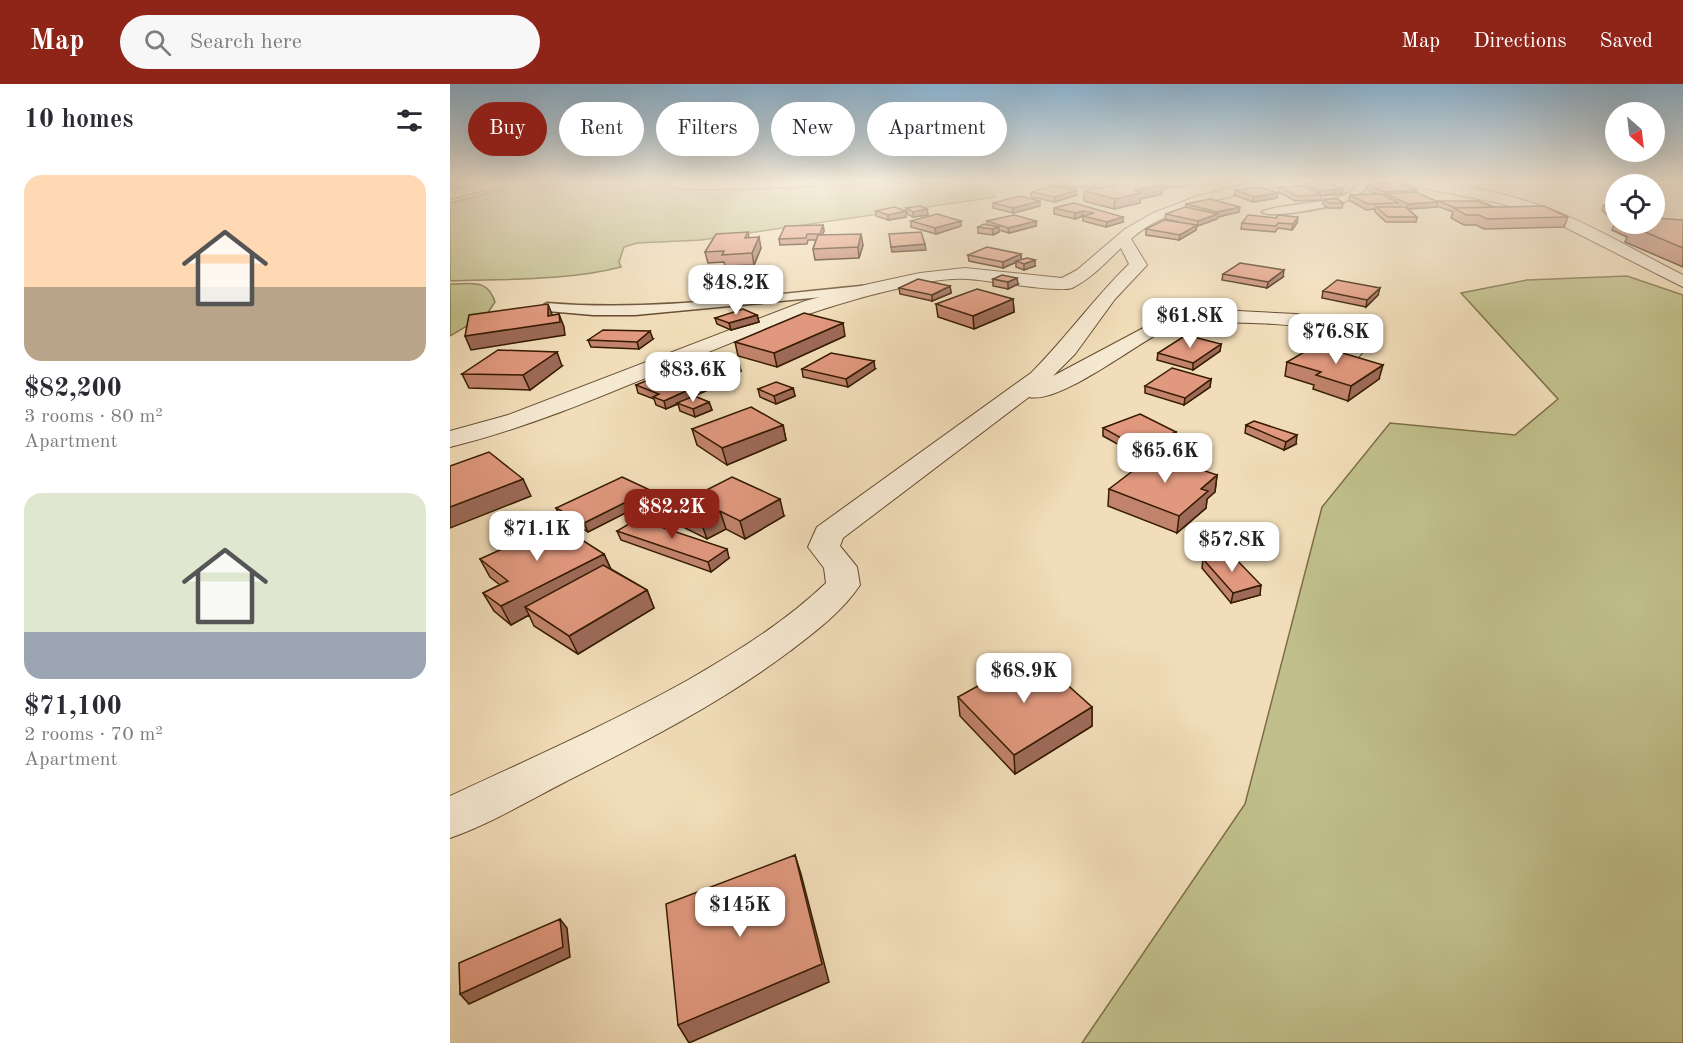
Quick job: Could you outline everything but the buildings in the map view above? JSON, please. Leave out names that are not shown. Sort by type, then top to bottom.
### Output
[{"type":"street","points":[[450,439],[517,420],[812,305],[875,288],[920,278],[965,273],[1065,284],[1083,274],[1122,238],[1142,227]]},
{"type":"street","points":[[1575,227],[1683,282]]},
{"type":"street","points":[[450,818],[654,717],[782,640],[822,608],[843,585],[840,567],[825,547],[828,534],[1039,378],[1067,349],[1108,295],[1138,265],[1132,251],[1122,238]]},
{"type":"street","points":[[1011,400],[1062,381],[1181,314],[1296,320],[1341,329],[1362,340],[1353,351],[1345,355],[1341,363]]},
{"type":"lane","points":[[547,307],[593,311],[635,311],[875,288]]},
{"type":"shaded area","points":[[450,227],[792,227],[701,240],[637,243],[624,247],[619,262],[621,267],[600,272],[536,278],[450,281]]},
{"type":"shaded area","points":[[1627,276],[1683,295],[1683,1043],[1082,1043],[1245,804],[1322,507],[1390,423],[1515,435],[1558,399],[1461,293],[1527,280]]},
{"type":"shaded area","points":[[472,283],[483,286],[492,294],[495,302],[487,314],[450,336],[450,284]]}]
